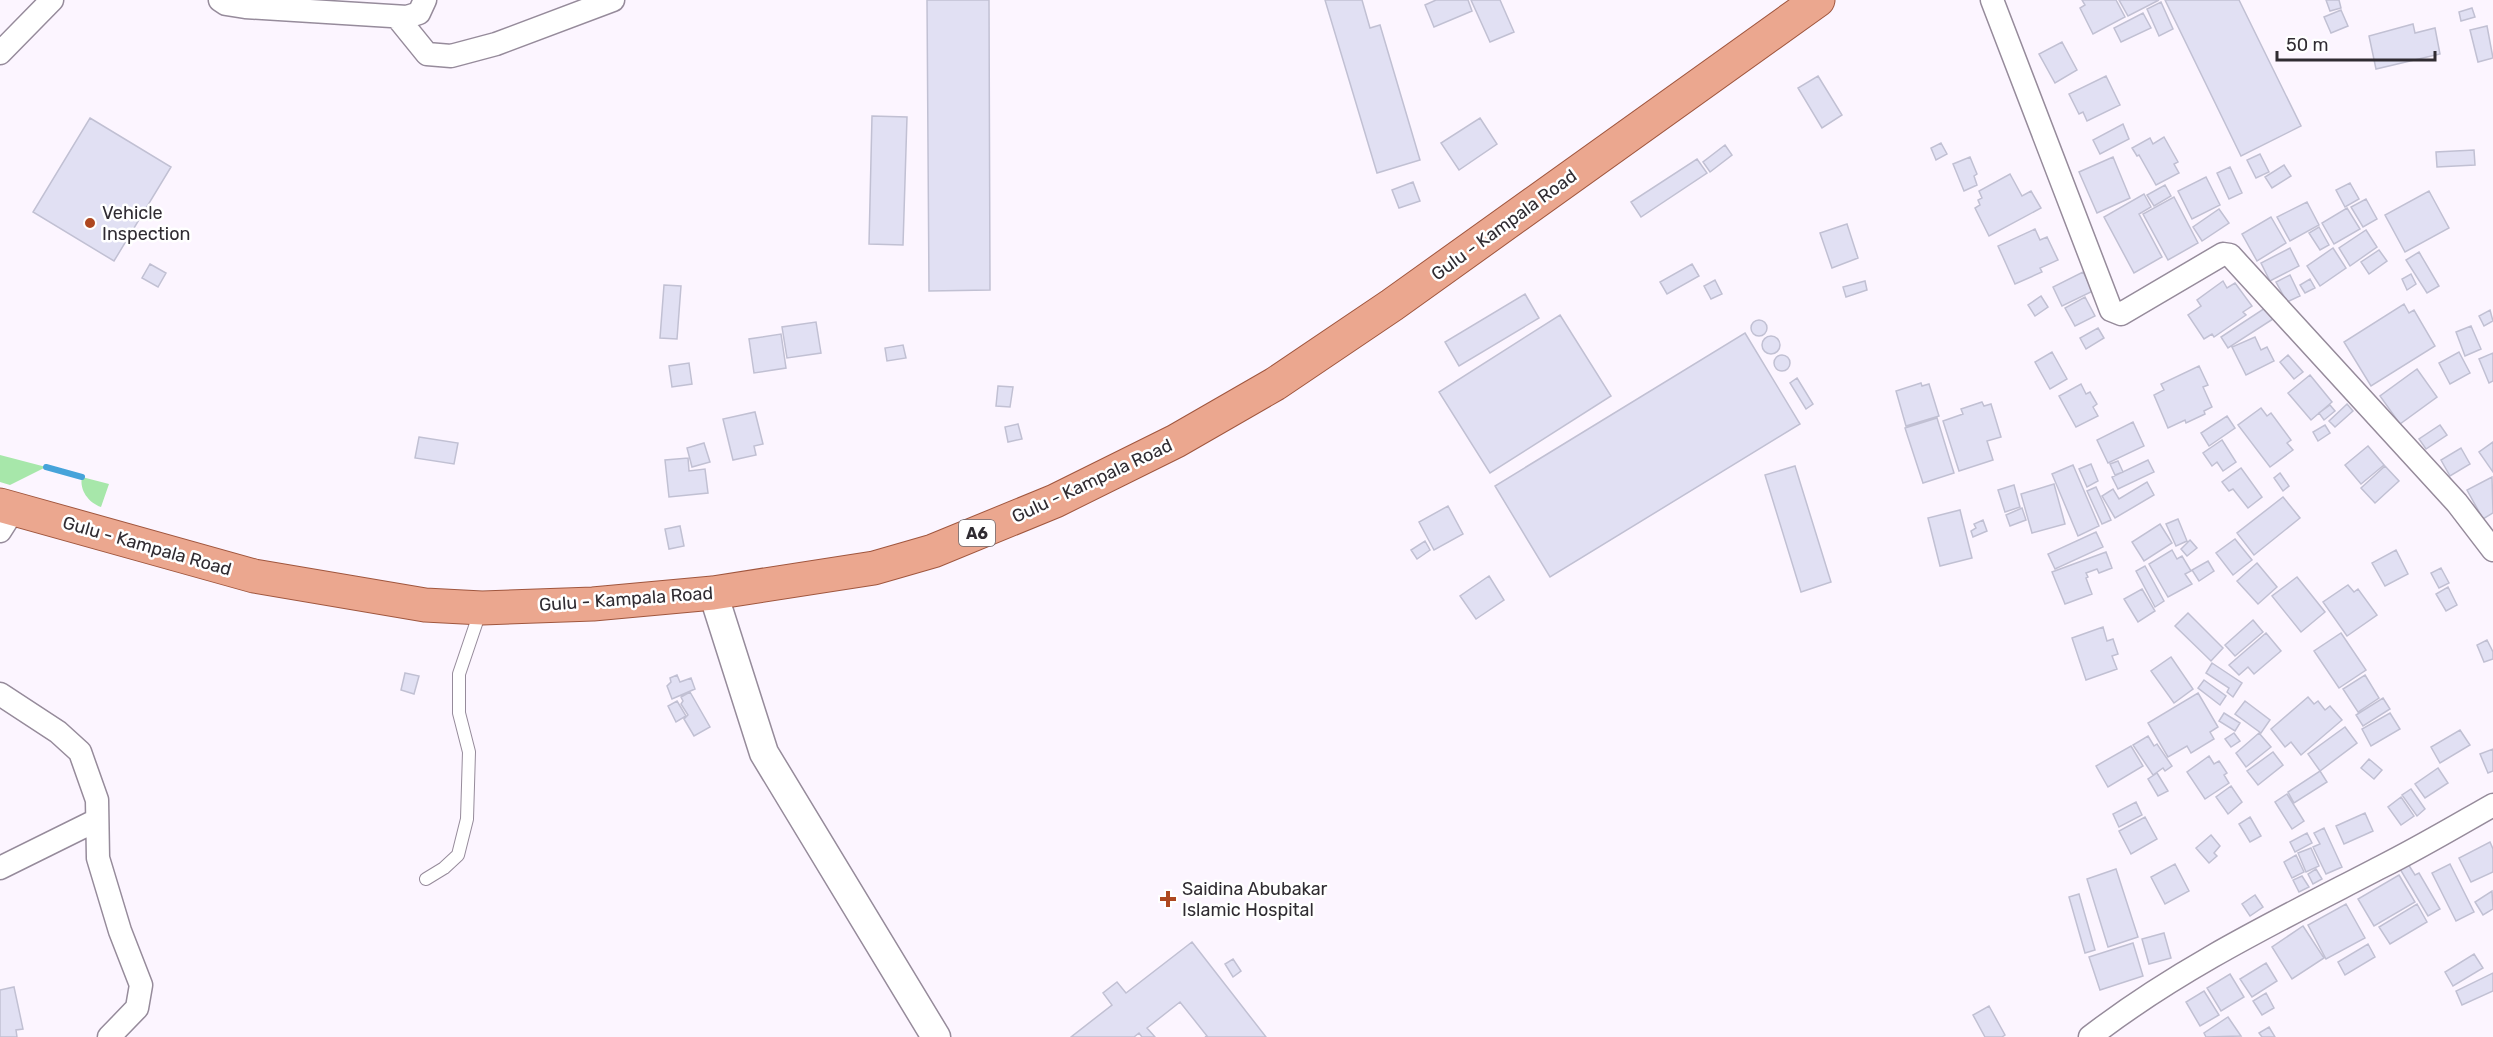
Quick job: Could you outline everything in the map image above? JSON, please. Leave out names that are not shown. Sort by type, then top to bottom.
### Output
[{"type":"main road","name":"Gulu - Kampala Road","points":[[5,515],[254,576],[425,605],[482,608],[593,604],[713,594],[874,568],[933,550],[1056,501],[1176,441],[1275,384],[1392,305],[1818,0]]},
{"type":"street","points":[[0,53],[52,0]]},
{"type":"street","points":[[220,0],[226,4],[245,7],[397,17],[415,16],[425,0]]},
{"type":"street","points":[[397,17],[427,54],[451,56],[496,44],[613,0]]},
{"type":"street","points":[[1992,0],[2111,310],[2121,314],[2223,254],[2230,255],[2457,503],[2493,550]]},
{"type":"street","points":[[713,594],[764,753],[936,1037]]},
{"type":"street","points":[[0,694],[58,732],[80,752],[97,800],[98,858],[120,931],[141,985],[136,1008],[109,1037]]},
{"type":"street","points":[[2090,1037],[2120,1014],[2239,940],[2385,866],[2493,805]]},
{"type":"street","points":[[0,868],[97,820]]},
{"type":"lane","points":[[426,879],[444,868],[458,855],[467,819],[469,752],[459,713],[459,674],[482,608]]},
{"type":"green space","points":[[0,455],[46,467],[10,485],[0,482]]},
{"type":"green space","points":[[82,477],[109,484],[101,507],[86,495],[82,487]]},
{"type":"building","points":[[927,0],[989,0],[990,290],[929,291]]},
{"type":"building","points":[[1325,0],[1362,0],[1370,28],[1380,25],[1420,160],[1377,173]]},
{"type":"building","points":[[1436,0],[1468,0],[1472,11],[1434,27],[1425,5]]},
{"type":"building","points":[[1471,0],[1500,0],[1514,32],[1490,42]]},
{"type":"building","points":[[2082,0],[2116,0],[2125,17],[2093,34],[2080,8],[2085,5]]},
{"type":"building","points":[[2119,0],[2159,0],[2128,16]]},
{"type":"building","points":[[2165,0],[2239,0],[2301,126],[2241,156]]},
{"type":"building","points":[[2326,0],[2339,0],[2341,8],[2330,11]]},
{"type":"building","points":[[2161,2],[2173,29],[2159,36],[2147,9]]},
{"type":"building","points":[[2472,8],[2475,17],[2461,21],[2459,12]]},
{"type":"building","points":[[2341,10],[2348,26],[2331,33],[2324,17]]},
{"type":"building","points":[[2143,13],[2151,28],[2121,42],[2114,28]]},
{"type":"building","points":[[2413,24],[2415,33],[2435,28],[2440,54],[2376,69],[2369,36]]},
{"type":"building","points":[[2487,26],[2493,58],[2478,62],[2470,30]]},
{"type":"building","points":[[2062,42],[2077,70],[2055,83],[2039,54]]},
{"type":"building","points":[[1818,76],[1842,115],[1822,128],[1798,88]]},
{"type":"building","points":[[2106,76],[2120,105],[2087,121],[2083,112],[2079,114],[2069,94]]},
{"type":"building","points":[[872,116],[907,117],[903,245],[869,244]]},
{"type":"building","points":[[90,118],[171,167],[114,261],[33,212]]},
{"type":"building","points":[[1480,118],[1497,144],[1459,170],[1441,143]]},
{"type":"building","points":[[2123,124],[2129,139],[2100,154],[2093,140]]},
{"type":"building","points":[[2164,137],[2178,162],[2174,164],[2179,173],[2156,185],[2139,155],[2137,156],[2132,148],[2150,138],[2153,144]]},
{"type":"building","points":[[1941,143],[1947,154],[1936,160],[1931,148]]},
{"type":"building","points":[[1725,145],[1732,155],[1710,172],[1703,162]]},
{"type":"building","points":[[2474,150],[2475,165],[2437,167],[2436,152]]},
{"type":"building","points":[[2260,154],[2269,172],[2256,178],[2247,160]]},
{"type":"building","points":[[1970,157],[1977,174],[1974,176],[1977,185],[1964,191],[1953,164]]},
{"type":"building","points":[[2113,157],[2130,198],[2097,213],[2079,172]]},
{"type":"building","points":[[1697,159],[1707,173],[1641,217],[1631,202]]},
{"type":"building","points":[[2284,165],[2291,176],[2272,188],[2265,177]]},
{"type":"building","points":[[2230,167],[2242,193],[2229,199],[2217,173]]},
{"type":"building","points":[[2010,174],[2022,196],[2031,191],[2041,208],[1989,236],[1975,208],[1980,205],[1978,200],[1982,198],[1979,191]]},
{"type":"building","points":[[2206,177],[2220,205],[2192,219],[2178,191]]},
{"type":"building","points":[[1413,182],[1420,201],[1399,208],[1392,190]]},
{"type":"building","points":[[2350,183],[2359,199],[2345,207],[2336,190]]},
{"type":"building","points":[[2165,185],[2171,196],[2154,206],[2147,195]]},
{"type":"building","points":[[2429,191],[2449,228],[2405,252],[2385,215]]},
{"type":"building","points":[[2144,194],[2151,207],[2139,214],[2162,257],[2134,273],[2104,217]]},
{"type":"building","points":[[2174,197],[2198,243],[2168,260],[2143,214]]},
{"type":"building","points":[[2366,199],[2377,219],[2363,227],[2351,207]]},
{"type":"building","points":[[2307,202],[2319,225],[2290,241],[2277,217]]},
{"type":"building","points":[[2347,208],[2360,229],[2334,244],[2322,223]]},
{"type":"building","points":[[2219,209],[2229,223],[2202,241],[2193,227]]},
{"type":"building","points":[[2271,217],[2286,243],[2257,261],[2242,234]]},
{"type":"building","points":[[1847,224],[1858,258],[1832,268],[1820,233]]},
{"type":"building","points":[[2319,227],[2329,245],[2320,250],[2309,233]]},
{"type":"building","points":[[2035,229],[2040,240],[2047,237],[2058,260],[2040,268],[2042,272],[2015,284],[1998,246]]},
{"type":"building","points":[[2366,230],[2377,247],[2350,266],[2339,248]]},
{"type":"building","points":[[2290,248],[2299,266],[2270,281],[2261,263]]},
{"type":"building","points":[[2333,248],[2346,268],[2320,286],[2307,266]]},
{"type":"building","points":[[2379,250],[2387,261],[2369,274],[2361,262]]},
{"type":"building","points":[[2419,252],[2439,286],[2427,293],[2406,260]]},
{"type":"building","points":[[150,264],[166,273],[158,287],[142,278]]},
{"type":"building","points":[[1692,264],[1699,276],[1667,294],[1660,282]]},
{"type":"building","points":[[2083,272],[2093,291],[2062,306],[2053,287]]},
{"type":"building","points":[[2411,274],[2416,284],[2407,290],[2402,279]]},
{"type":"building","points":[[2290,275],[2300,296],[2287,302],[2276,282]]},
{"type":"building","points":[[2310,279],[2315,288],[2305,293],[2300,285]]},
{"type":"building","points":[[1715,280],[1722,294],[1711,299],[1704,286]]},
{"type":"building","points":[[1865,281],[1867,290],[1846,297],[1843,287]]},
{"type":"building","points":[[2223,281],[2227,288],[2235,283],[2252,306],[2243,312],[2246,315],[2214,337],[2212,334],[2204,339],[2188,315],[2201,306],[2197,300]]},
{"type":"building","points":[[664,285],[681,286],[677,339],[660,338]]},
{"type":"building","points":[[1525,294],[1539,318],[1459,366],[1445,342]]},
{"type":"building","points":[[2041,296],[2048,307],[2035,316],[2028,305]]},
{"type":"building","points":[[2085,297],[2095,316],[2075,326],[2065,308]]},
{"type":"building","points":[[2404,304],[2409,313],[2414,310],[2435,346],[2371,386],[2344,342]]},
{"type":"building","points":[[2265,308],[2273,319],[2228,348],[2221,337]]},
{"type":"building","points":[[2490,310],[2493,321],[2484,326],[2479,316]]},
{"type":"building","points":[[1560,315],[1611,396],[1490,473],[1439,392]]},
{"type":"building","points":[[1756,320],[1762,320],[1767,328],[1765,334],[1756,336],[1751,331],[1751,325]]},
{"type":"building","points":[[816,322],[821,353],[787,358],[782,327]]},
{"type":"building","points":[[2471,326],[2481,349],[2465,356],[2456,332]]},
{"type":"building","points":[[2098,328],[2104,338],[2086,349],[2080,338]]},
{"type":"building","points":[[1745,333],[1800,424],[1550,577],[1495,486]]},
{"type":"building","points":[[781,334],[786,368],[754,373],[749,339]]},
{"type":"building","points":[[1771,336],[1777,339],[1780,345],[1777,351],[1771,354],[1765,351],[1762,345],[1765,339]]},
{"type":"building","points":[[2255,337],[2261,350],[2267,347],[2274,361],[2246,375],[2232,347]]},
{"type":"building","points":[[903,345],[906,358],[887,361],[885,348]]},
{"type":"building","points":[[2052,352],[2067,379],[2050,389],[2035,362]]},
{"type":"building","points":[[2459,352],[2470,373],[2450,384],[2439,363]]},
{"type":"building","points":[[2493,353],[2493,381],[2489,383],[2479,359]]},
{"type":"building","points":[[1782,355],[1788,357],[1790,363],[1788,369],[1782,371],[1776,369],[1774,363],[1776,357]]},
{"type":"building","points":[[2288,355],[2303,372],[2294,379],[2280,362]]},
{"type":"building","points":[[689,363],[692,384],[672,387],[669,366]]},
{"type":"building","points":[[2199,366],[2208,385],[2203,387],[2212,407],[2204,411],[2205,414],[2168,428],[2154,395],[2164,390],[2161,384]]},
{"type":"building","points":[[2417,369],[2437,397],[2400,424],[2380,396]]},
{"type":"building","points":[[2310,375],[2332,402],[2311,420],[2288,393]]},
{"type":"building","points":[[1797,378],[1813,404],[1806,409],[1790,383]]},
{"type":"building","points":[[1921,383],[1922,386],[1929,384],[1939,416],[1906,426],[1896,391]]},
{"type":"building","points":[[2081,384],[2086,394],[2090,392],[2097,404],[2093,407],[2098,416],[2076,427],[2059,396]]},
{"type":"building","points":[[998,386],[1013,387],[1010,407],[996,406]]},
{"type":"building","points":[[1982,402],[1984,406],[1991,404],[2001,437],[1987,441],[1993,460],[1959,471],[1943,421],[1963,414],[1961,409]]},
{"type":"building","points":[[2347,404],[2353,411],[2335,427],[2329,421]]},
{"type":"building","points":[[2330,405],[2335,411],[2324,420],[2319,413]]},
{"type":"building","points":[[2261,408],[2267,416],[2271,413],[2291,440],[2287,443],[2293,450],[2270,467],[2238,425]]},
{"type":"building","points":[[755,412],[763,444],[754,446],[756,455],[733,460],[723,419]]},
{"type":"building","points":[[2227,416],[2235,428],[2209,446],[2201,433]]},
{"type":"building","points":[[1937,418],[1954,473],[1923,483],[1905,428]]},
{"type":"building","points":[[2133,422],[2144,446],[2108,463],[2097,440]]},
{"type":"building","points":[[1018,424],[1022,439],[1008,442],[1005,427]]},
{"type":"building","points":[[2325,425],[2330,433],[2318,441],[2313,432]]},
{"type":"building","points":[[2440,425],[2447,435],[2426,449],[2419,439]]},
{"type":"building","points":[[419,437],[458,443],[454,464],[415,458]]},
{"type":"building","points":[[2222,440],[2236,462],[2223,471],[2217,462],[2212,466],[2203,453]]},
{"type":"building","points":[[2493,442],[2493,472],[2479,452]]},
{"type":"building","points":[[704,443],[710,462],[692,467],[687,448]]},
{"type":"building","points":[[2368,446],[2384,465],[2361,484],[2345,465]]},
{"type":"building","points":[[2461,448],[2470,464],[2450,476],[2441,460]]},
{"type":"building","points":[[688,458],[689,471],[705,469],[708,493],[669,497],[665,460]]},
{"type":"building","points":[[2148,460],[2154,472],[2118,489],[2112,477]]},
{"type":"building","points":[[2118,461],[2123,472],[2115,475],[2110,464]]},
{"type":"building","points":[[2091,464],[2098,481],[2087,487],[2079,469]]},
{"type":"building","points":[[2073,465],[2099,526],[2078,536],[2052,474]]},
{"type":"building","points":[[1795,466],[1831,582],[1801,592],[1765,475]]},
{"type":"building","points":[[2385,466],[2399,481],[2375,503],[2361,488]]},
{"type":"building","points":[[2241,468],[2262,497],[2248,508],[2233,489],[2229,491],[2222,482]]},
{"type":"building","points":[[2280,473],[2289,486],[2283,491],[2274,478]]},
{"type":"building","points":[[2492,477],[2493,513],[2483,519],[2467,490]]},
{"type":"building","points":[[2147,482],[2154,495],[2115,518],[2102,496],[2113,489],[2119,499]]},
{"type":"building","points":[[2054,484],[2065,524],[2032,533],[2021,494]]},
{"type":"building","points":[[2014,485],[2020,507],[2005,512],[1998,490]]},
{"type":"building","points":[[2096,487],[2111,520],[2102,524],[2087,491]]},
{"type":"building","points":[[2283,497],[2300,518],[2254,555],[2237,533]]},
{"type":"building","points":[[1448,506],[1463,534],[1434,550],[1419,522]]},
{"type":"building","points":[[2022,508],[2026,520],[2010,526],[2006,515]]},
{"type":"building","points":[[1960,510],[1972,558],[1940,566],[1928,518]]},
{"type":"building","points":[[2178,519],[2187,541],[2176,546],[2166,524]]},
{"type":"building","points":[[1983,520],[1987,531],[1973,537],[1971,531],[1976,528],[1974,524]]},
{"type":"building","points":[[2160,524],[2172,543],[2144,561],[2132,542]]},
{"type":"building","points":[[680,526],[684,546],[669,549],[665,529]]},
{"type":"building","points":[[2096,532],[2103,547],[2055,569],[2048,554]]},
{"type":"building","points":[[2235,539],[2252,560],[2233,575],[2216,553]]},
{"type":"building","points":[[2190,540],[2197,548],[2187,556],[2181,549]]},
{"type":"building","points":[[1425,541],[1430,550],[1417,559],[1411,550]]},
{"type":"building","points":[[2172,550],[2177,559],[2182,556],[2191,571],[2185,574],[2192,584],[2168,597],[2149,564]]},
{"type":"building","points":[[2396,550],[2408,574],[2385,586],[2372,563]]},
{"type":"building","points":[[2106,552],[2112,568],[2099,573],[2097,569],[2086,573],[2092,594],[2065,604],[2052,572]]},
{"type":"building","points":[[2208,561],[2214,571],[2199,581],[2192,570]]},
{"type":"building","points":[[2257,563],[2277,587],[2258,604],[2237,581]]},
{"type":"building","points":[[2145,566],[2164,601],[2155,607],[2136,571]]},
{"type":"building","points":[[2441,568],[2449,583],[2439,588],[2431,573]]},
{"type":"building","points":[[1489,576],[1504,600],[1476,619],[1460,596]]},
{"type":"building","points":[[2297,577],[2325,612],[2301,632],[2272,596]]},
{"type":"building","points":[[2348,585],[2354,592],[2358,589],[2377,615],[2347,636],[2323,602]]},
{"type":"building","points":[[2448,587],[2457,605],[2446,611],[2436,594]]},
{"type":"building","points":[[2142,589],[2155,611],[2138,622],[2124,599]]},
{"type":"building","points":[[2188,613],[2223,648],[2211,661],[2175,626]]},
{"type":"building","points":[[2253,620],[2263,632],[2235,656],[2225,645]]},
{"type":"building","points":[[2103,627],[2107,641],[2113,639],[2118,654],[2112,656],[2117,669],[2086,680],[2072,638]]},
{"type":"building","points":[[2266,633],[2281,651],[2254,674],[2248,667],[2239,675],[2229,665]]},
{"type":"building","points":[[2341,633],[2366,670],[2339,688],[2314,651]]},
{"type":"building","points":[[2487,640],[2493,652],[2493,659],[2484,662],[2477,645]]},
{"type":"building","points":[[2171,657],[2193,689],[2174,703],[2151,671]]},
{"type":"building","points":[[2212,663],[2242,683],[2233,697],[2227,692],[2229,688],[2206,673]]},
{"type":"building","points":[[405,673],[419,676],[414,694],[401,690]]},
{"type":"building","points":[[677,675],[680,682],[691,678],[695,689],[672,699],[667,686],[671,682],[670,678]]},
{"type":"building","points":[[2365,675],[2379,698],[2358,712],[2343,689]]},
{"type":"building","points":[[2204,680],[2226,696],[2220,705],[2198,688]]},
{"type":"building","points":[[690,692],[710,727],[694,736],[684,719],[688,715],[681,704],[683,701],[681,697]]},
{"type":"building","points":[[2198,693],[2218,727],[2210,732],[2214,739],[2191,753],[2187,746],[2168,757],[2148,723]]},
{"type":"building","points":[[2308,697],[2314,704],[2318,701],[2325,710],[2330,706],[2342,720],[2301,755],[2291,742],[2285,747],[2271,729]]},
{"type":"building","points":[[2383,698],[2390,709],[2363,726],[2356,715]]},
{"type":"building","points":[[677,701],[686,716],[676,722],[668,706]]},
{"type":"building","points":[[2245,701],[2270,720],[2261,733],[2235,714]]},
{"type":"building","points":[[2224,713],[2240,723],[2235,731],[2219,721]]},
{"type":"building","points":[[2390,713],[2400,729],[2371,746],[2362,729]]},
{"type":"building","points":[[2345,727],[2357,743],[2320,771],[2308,754]]},
{"type":"building","points":[[2460,730],[2470,745],[2440,763],[2431,747]]},
{"type":"building","points":[[2234,733],[2240,741],[2231,747],[2225,739]]},
{"type":"building","points":[[2259,733],[2271,747],[2246,767],[2236,753]]},
{"type":"building","points":[[2148,736],[2154,746],[2157,744],[2172,766],[2165,771],[2163,768],[2153,775],[2133,745]]},
{"type":"building","points":[[2131,746],[2143,766],[2108,787],[2096,766]]},
{"type":"building","points":[[2493,749],[2493,771],[2488,773],[2480,754]]},
{"type":"building","points":[[2273,752],[2283,765],[2258,785],[2247,771]]},
{"type":"building","points":[[2209,756],[2214,764],[2219,761],[2227,773],[2224,775],[2229,783],[2205,799],[2187,772]]},
{"type":"building","points":[[2369,759],[2382,770],[2374,779],[2361,768]]},
{"type":"building","points":[[2438,768],[2448,783],[2425,798],[2415,784]]},
{"type":"building","points":[[2320,771],[2327,782],[2294,803],[2288,792]]},
{"type":"building","points":[[2157,773],[2168,791],[2158,796],[2148,779]]},
{"type":"building","points":[[2231,786],[2242,802],[2228,814],[2216,797]]},
{"type":"building","points":[[2411,789],[2425,809],[2417,816],[2402,795]]},
{"type":"building","points":[[2287,794],[2304,821],[2292,829],[2275,802]]},
{"type":"building","points":[[2401,797],[2414,816],[2401,825],[2388,807]]},
{"type":"building","points":[[2136,802],[2142,815],[2119,827],[2113,814]]},
{"type":"building","points":[[2365,813],[2373,831],[2344,844],[2336,826]]},
{"type":"building","points":[[2145,817],[2157,839],[2131,854],[2119,831]]},
{"type":"building","points":[[2250,817],[2261,836],[2250,842],[2239,824]]},
{"type":"building","points":[[2324,828],[2342,867],[2326,874],[2313,847],[2320,844],[2314,833]]},
{"type":"building","points":[[2307,833],[2312,843],[2295,852],[2290,842]]},
{"type":"building","points":[[2211,835],[2220,846],[2214,853],[2217,856],[2209,863],[2196,848]]},
{"type":"building","points":[[2490,842],[2493,849],[2493,872],[2471,882],[2459,858]]},
{"type":"building","points":[[2311,848],[2319,866],[2306,872],[2298,853]]},
{"type":"building","points":[[2296,855],[2304,872],[2292,878],[2284,862]]},
{"type":"building","points":[[2175,864],[2189,891],[2165,904],[2151,877]]},
{"type":"building","points":[[2408,864],[2415,875],[2419,873],[2440,909],[2428,916],[2400,869]]},
{"type":"building","points":[[2450,864],[2474,912],[2456,921],[2432,873]]},
{"type":"building","points":[[2116,869],[2138,937],[2108,947],[2087,879]]},
{"type":"building","points":[[2316,869],[2322,879],[2313,884],[2308,874]]},
{"type":"building","points":[[2399,875],[2415,902],[2374,926],[2358,899]]},
{"type":"building","points":[[2302,876],[2309,887],[2299,892],[2293,880]]},
{"type":"building","points":[[2492,891],[2493,909],[2483,915],[2475,902]]},
{"type":"building","points":[[2079,894],[2095,950],[2085,953],[2069,897]]},
{"type":"building","points":[[2255,895],[2263,907],[2250,916],[2242,904]]},
{"type":"building","points":[[2346,904],[2365,938],[2326,959],[2308,925]]},
{"type":"building","points":[[2417,904],[2427,922],[2390,944],[2379,927]]},
{"type":"building","points":[[2303,926],[2324,958],[2292,979],[2272,947]]},
{"type":"building","points":[[2164,933],[2171,958],[2149,964],[2142,939]]},
{"type":"building","points":[[1192,942],[1266,1037],[1205,1037],[1207,1036],[1180,1002],[1147,1028],[1155,1037],[1142,1037],[1139,1033],[1134,1037],[1071,1037],[1112,1005],[1103,993],[1117,982],[1126,993]]},
{"type":"building","points":[[2133,943],[2143,976],[2100,990],[2089,957]]},
{"type":"building","points":[[2368,944],[2375,957],[2345,975],[2338,962]]},
{"type":"building","points":[[2474,954],[2483,968],[2453,986],[2445,972]]},
{"type":"building","points":[[1233,959],[1241,971],[1233,977],[1225,964]]},
{"type":"building","points":[[2266,963],[2277,981],[2252,997],[2240,979]]},
{"type":"building","points":[[2493,973],[2493,991],[2462,1005],[2456,991]]},
{"type":"building","points":[[2230,974],[2244,997],[2221,1011],[2207,988]]},
{"type":"building","points":[[14,987],[23,1029],[16,1030],[17,1037],[0,1037],[0,990]]},
{"type":"building","points":[[2204,991],[2219,1015],[2200,1026],[2186,1002]]},
{"type":"building","points":[[2266,993],[2274,1008],[2262,1015],[2253,1001]]},
{"type":"building","points":[[1989,1006],[2005,1035],[2002,1037],[1985,1037],[1973,1015]]},
{"type":"building","points":[[2228,1017],[2241,1036],[2206,1037],[2204,1033]]},
{"type":"building","points":[[2269,1027],[2275,1037],[2262,1037],[2259,1033]]},
{"type":"waterway","points":[[46,467],[82,477]]},
{"type":"place","name":"Vehicle Inspection","points":[[90,223]]},
{"type":"place","name":"Saidina Abubakar Islamic Hospital","points":[[1168,899]]}]
